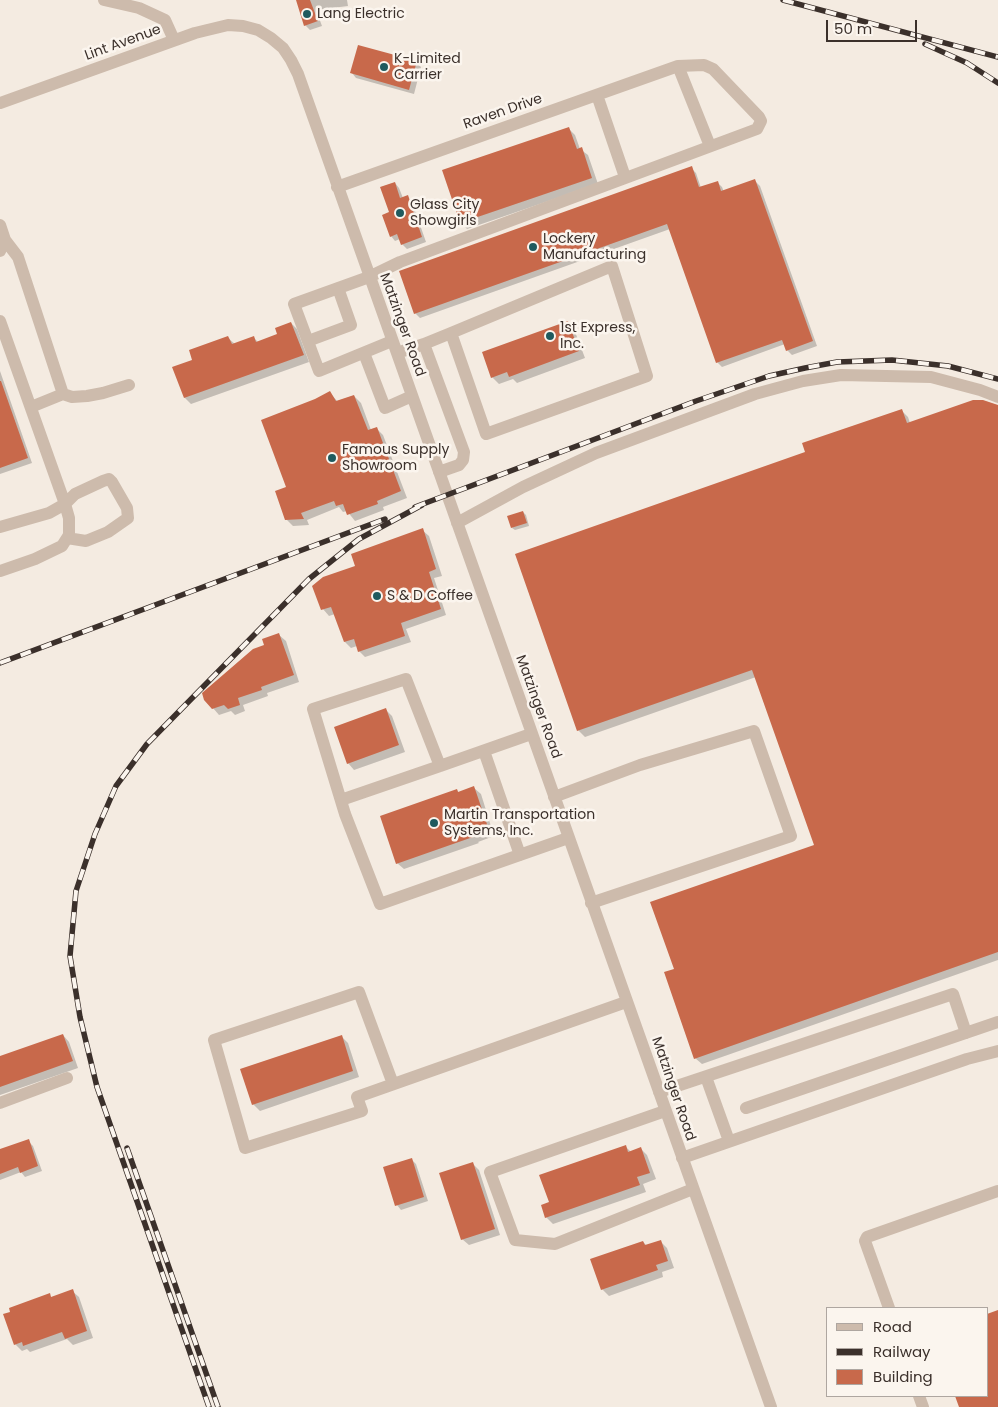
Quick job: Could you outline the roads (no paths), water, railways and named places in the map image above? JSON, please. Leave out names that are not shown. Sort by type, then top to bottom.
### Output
[{"type":"street","points":[[104,0],[138,8],[165,20],[174,40]]},
{"type":"street","name":"Lint Avenue","points":[[0,103],[202,30],[228,25],[258,30]]},
{"type":"street","name":"Matzinger Road","points":[[258,30],[283,48],[292,60],[298,74],[770,1407]]},
{"type":"street","name":"Raven Drive","points":[[337,187],[678,66],[704,65],[713,69],[761,120],[757,129],[710,146]]},
{"type":"street","points":[[392,341],[319,371],[294,304],[369,276],[400,262],[710,146],[678,66]]},
{"type":"street","points":[[597,95],[625,177]]},
{"type":"street","points":[[0,225],[2,245],[18,257],[63,394]]},
{"type":"street","points":[[397,353],[424,344],[612,266],[647,376],[486,434],[451,333]]},
{"type":"street","points":[[308,341],[351,325],[338,288]]},
{"type":"street","points":[[0,321],[69,518],[69,535],[62,546],[35,559],[0,571]]},
{"type":"street","points":[[424,344],[464,452],[463,460],[459,465],[439,472]]},
{"type":"street","points":[[364,352],[385,408],[412,396]]},
{"type":"street","points":[[457,523],[523,487],[596,453],[755,394],[803,381],[841,375],[931,377],[980,390],[998,397]]},
{"type":"street","points":[[31,407],[63,394],[72,397],[87,396],[129,385]]},
{"type":"street","points":[[0,527],[50,513],[65,504],[75,494],[109,479],[126,508],[128,518],[108,532],[86,541],[67,538]]},
{"type":"street","points":[[440,766],[406,679],[313,709],[341,800],[380,904],[568,838]]},
{"type":"street","points":[[554,797],[640,765],[754,731],[791,836],[591,903]]},
{"type":"street","points":[[341,800],[531,734]]},
{"type":"street","points":[[484,751],[520,855]]},
{"type":"street","points":[[393,1084],[359,992],[214,1040],[245,1148],[362,1111],[357,1097],[626,1002]]},
{"type":"street","points":[[659,1092],[953,994],[966,1033]]},
{"type":"street","points":[[746,1108],[998,1022]]},
{"type":"street","points":[[682,1158],[968,1059],[998,1051]]},
{"type":"street","points":[[706,1076],[729,1141]]},
{"type":"street","points":[[0,1103],[67,1078]]},
{"type":"street","points":[[665,1111],[490,1172],[515,1240],[555,1244],[693,1189]]},
{"type":"street","points":[[889,1307],[865,1241],[867,1237],[998,1191]]},
{"type":"railway","points":[[783,0],[998,57]]},
{"type":"railway","points":[[925,44],[967,63],[998,83]]},
{"type":"railway","points":[[415,507],[696,401],[769,376],[805,368],[837,362],[892,360],[948,366],[998,379]]},
{"type":"railway","points":[[209,1407],[97,1087],[80,1017],[70,956],[76,891],[95,834],[116,786],[147,744],[309,579],[359,539],[422,505]]},
{"type":"railway","points":[[0,663],[385,519]]},
{"type":"railway","points":[[127,1148],[218,1407]]},
{"type":"place","name":"Lang Electric","points":[[307,14]]},
{"type":"place","name":"K-Limited Carrier","points":[[384,67]]},
{"type":"place","name":"Glass City Showgirls","points":[[400,213]]},
{"type":"place","name":"Lockery Manufacturing","points":[[533,247]]},
{"type":"place","name":"1st Express, Inc.","points":[[550,336]]},
{"type":"place","name":"Famous Supply Showroom","points":[[332,458]]},
{"type":"place","name":"S & D Coffee","points":[[377,596]]},
{"type":"place","name":"Martin Transportation Systems, Inc.","points":[[434,823]]}]
